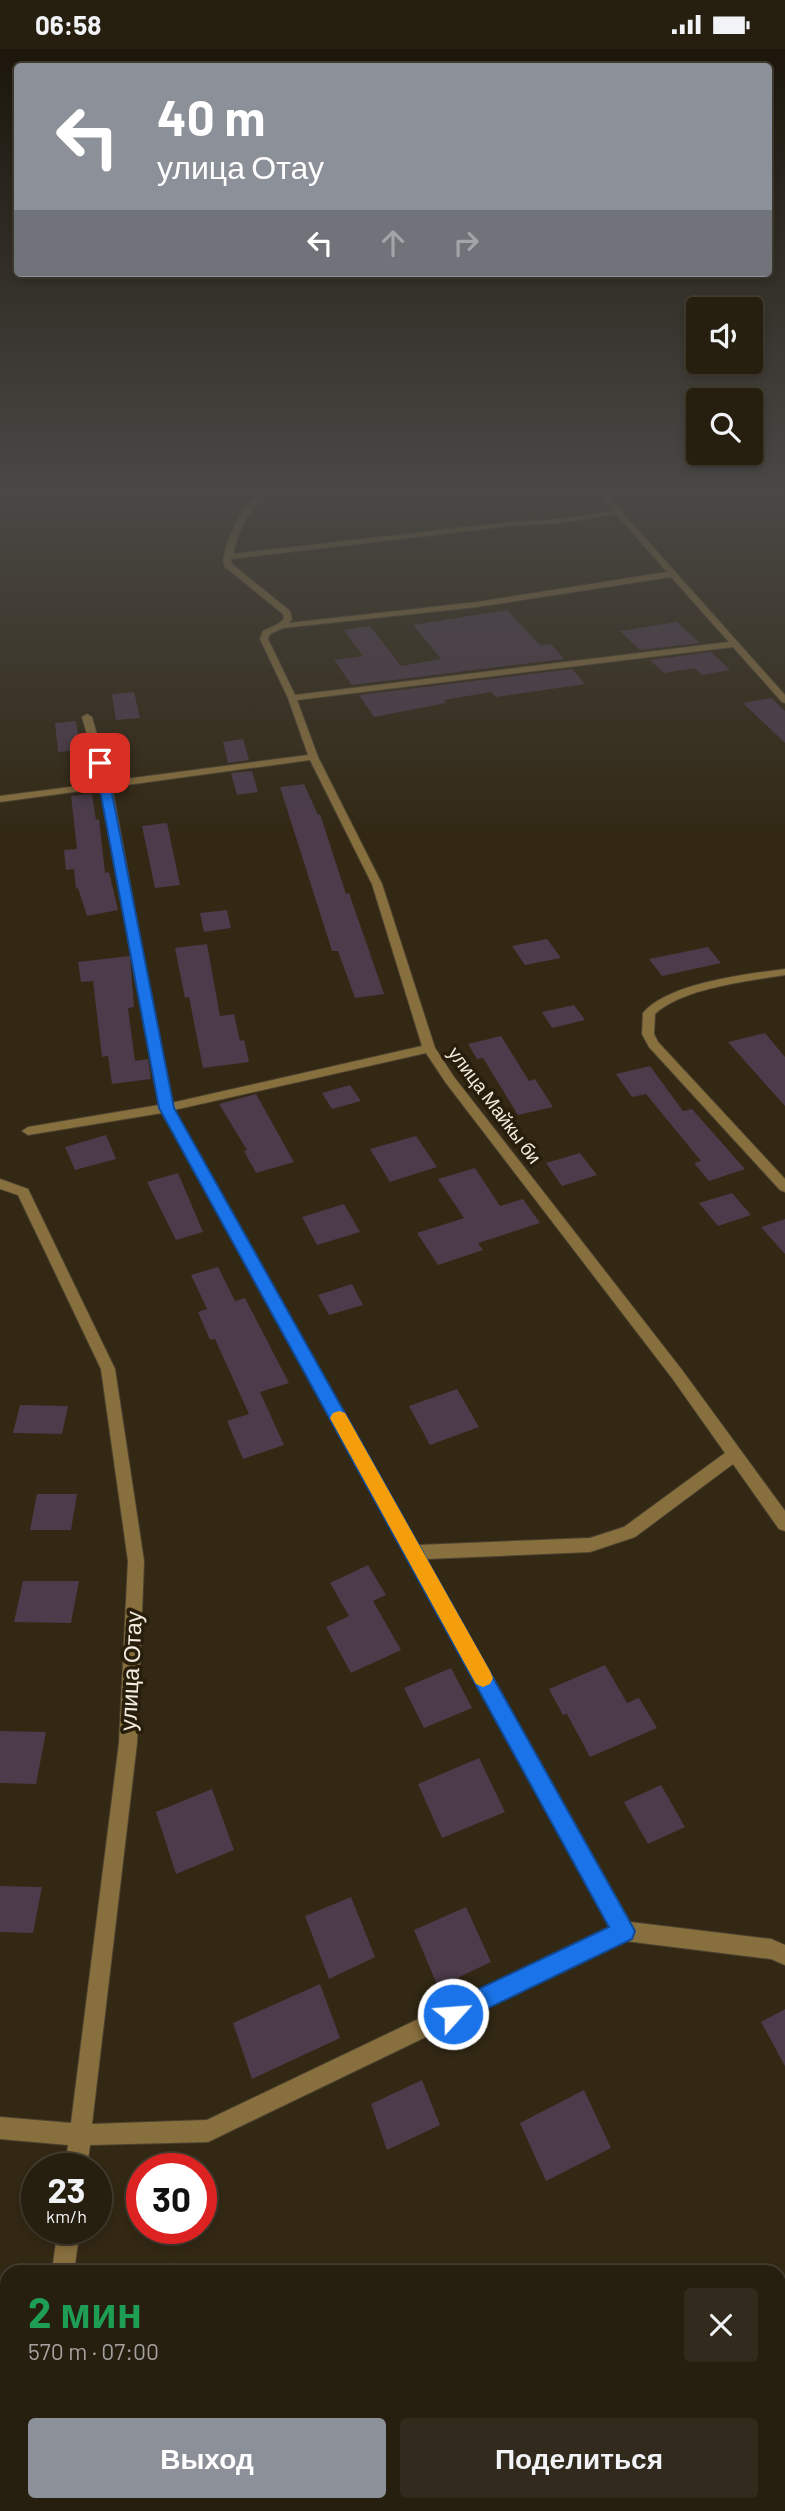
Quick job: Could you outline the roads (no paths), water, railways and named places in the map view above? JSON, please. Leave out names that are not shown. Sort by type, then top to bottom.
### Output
[{"type":"street","points":[[280,607],[288,613],[288,619],[281,626]]},
{"type":"street","points":[[281,626],[456,607]]},
{"type":"street","points":[[702,607],[785,701]]},
{"type":"street","name":"улица Майкы би","points":[[281,626],[266,633],[264,639],[292,698],[313,757],[377,884],[429,1048],[450,1080],[677,1374],[785,1524]]},
{"type":"street","points":[[292,698],[736,644]]},
{"type":"street","points":[[87,717],[107,786],[166,1108],[624,1931]]},
{"type":"street","points":[[0,799],[313,757]]},
{"type":"street","points":[[785,972],[710,985],[659,1003],[649,1013],[648,1034],[653,1044],[785,1187]]},
{"type":"street","points":[[29,1131],[166,1108],[429,1048]]},
{"type":"street","name":"улица Отау","points":[[0,1184],[23,1192],[108,1369],[136,1561],[128,1743],[78,2153]]},
{"type":"street","points":[[414,1552],[590,1545],[629,1532],[735,1454]]},
{"type":"street","points":[[0,2127],[80,2135],[208,2131],[624,1931],[771,1949],[785,1955]]},
{"type":"street","points":[[64,2265],[67,2244]]}]
